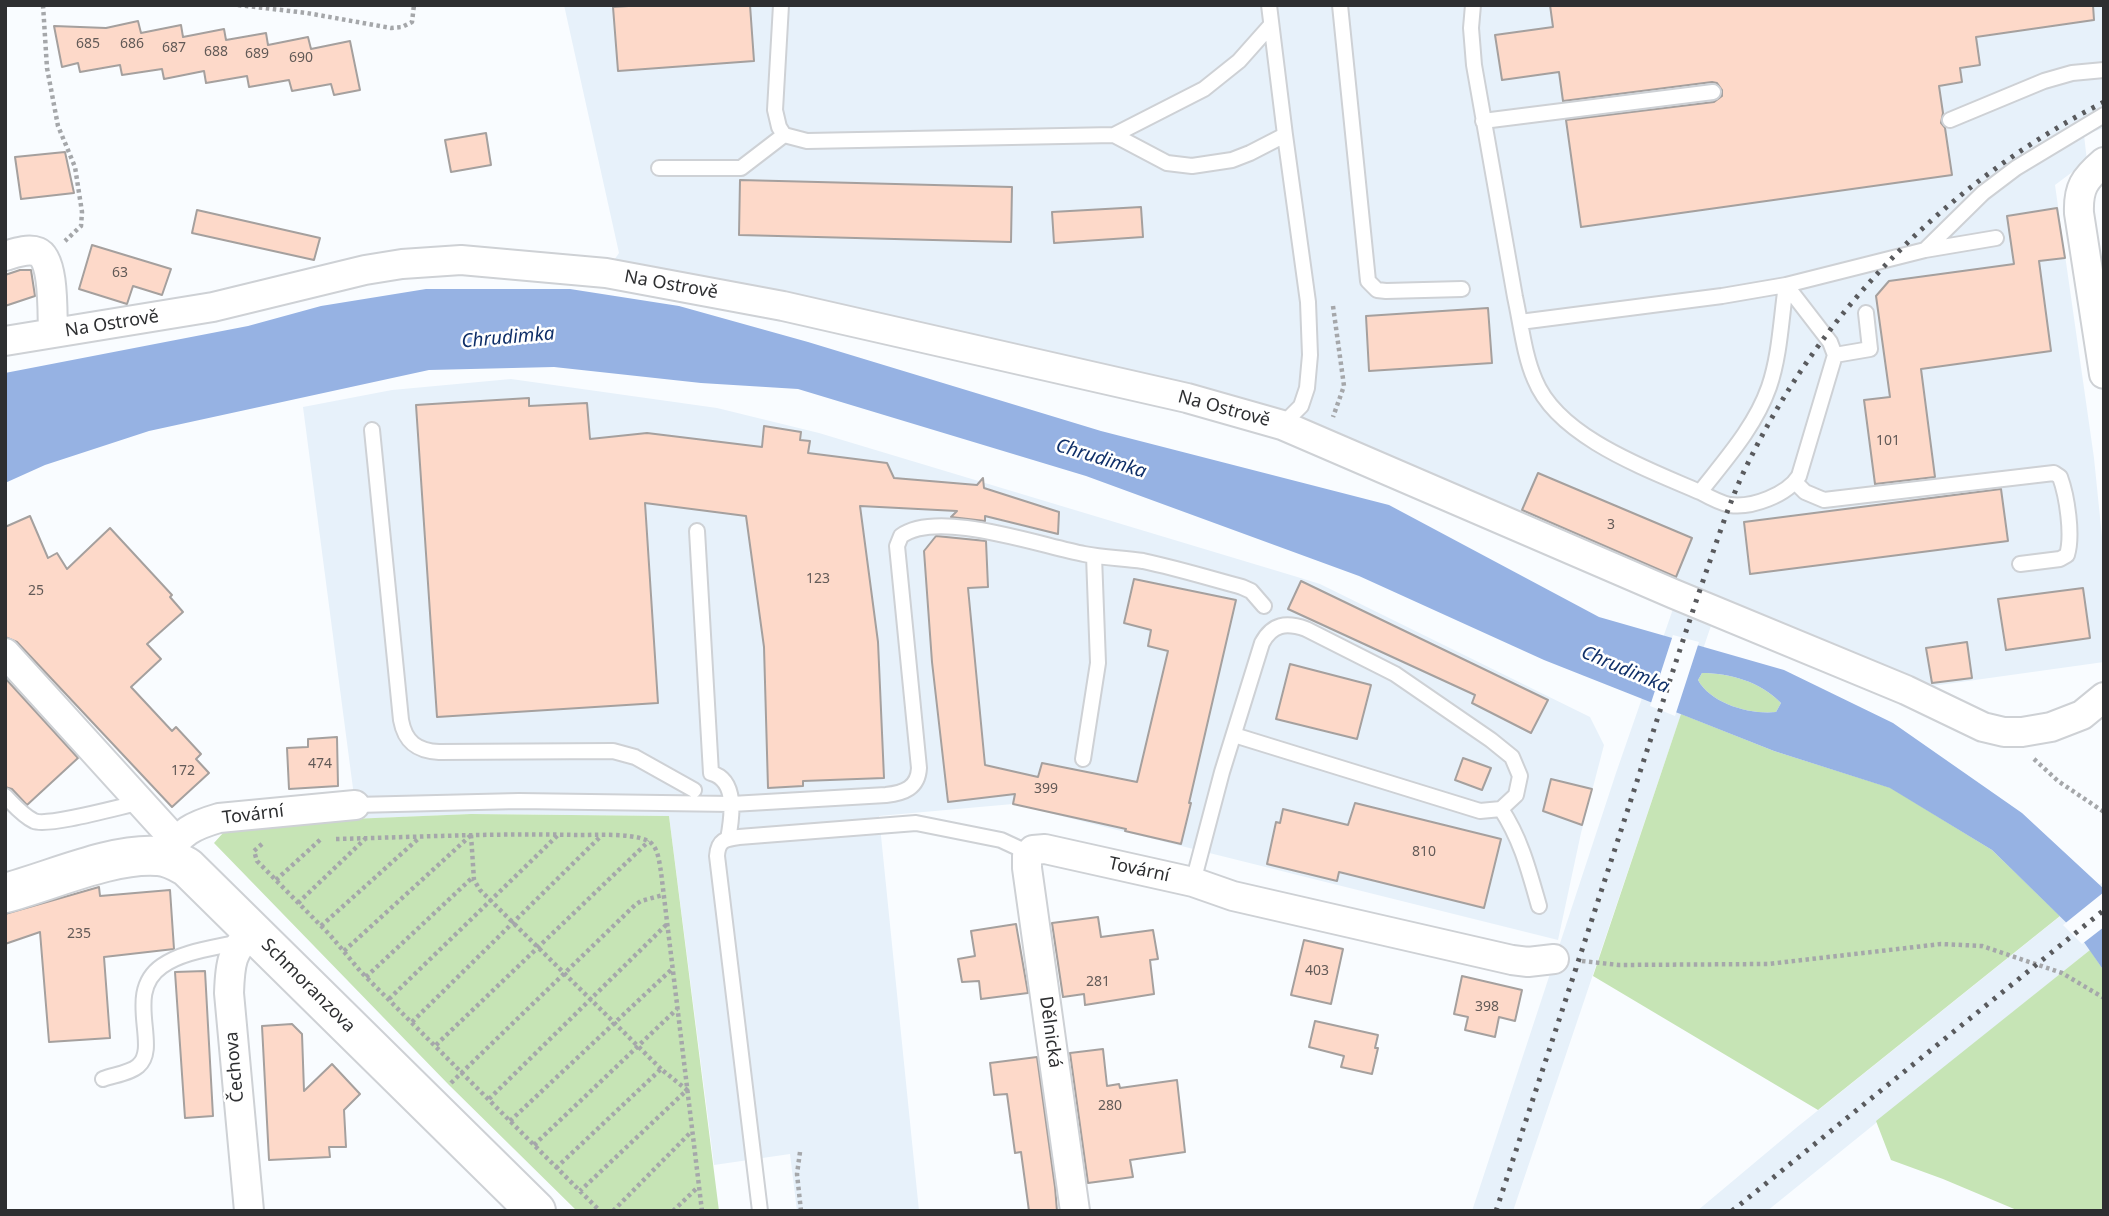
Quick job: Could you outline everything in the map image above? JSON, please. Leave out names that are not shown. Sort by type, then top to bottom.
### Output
[{"type":"street","points":[[2104,162],[2086,180],[2078,195],[2104,374]]},
{"type":"street","points":[[5,256],[28,251],[44,256]]},
{"type":"street","name":"Na Ostrově","points":[[44,256],[50,272],[53,333]]},
{"type":"street","name":"Na Ostrově","points":[[5,341],[213,307],[402,264],[461,260],[606,273],[783,306],[1186,398],[1283,425],[1662,589],[1906,690],[1968,722],[2004,732],[2037,730],[2068,722],[2082,715],[2104,697]]},
{"type":"street","points":[[5,653],[142,802],[171,849],[110,861],[5,895]]},
{"type":"street","name":"Tovární","points":[[171,849],[205,821],[233,815],[355,805]]},
{"type":"street","name":"Schmoranzova","points":[[171,849],[199,877],[247,936],[536,1211]]},
{"type":"street","name":"Tovární","points":[[1029,853],[1045,849],[1193,882],[1233,896],[1512,960],[1528,962],[1554,959]]},
{"type":"street","name":"Dělnická","points":[[1029,853],[1027,868],[1075,1211]]},
{"type":"street","name":"Čechova","points":[[247,936],[230,967],[229,993],[249,1211]]},
{"type":"lane","points":[[781,5],[775,110],[784,135],[807,141],[1114,135],[1204,89],[1239,61],[1271,25]]},
{"type":"lane","points":[[1269,5],[1311,341],[1305,397],[1297,413],[1283,425]]},
{"type":"lane","points":[[1340,5],[1368,281],[1377,290],[1386,291],[1462,289]]},
{"type":"lane","points":[[1473,5],[1471,28],[1474,65],[1520,322],[1536,384],[1560,415],[1614,454],[1730,505],[1748,504],[1780,493],[1795,482],[1804,460],[1835,355],[1830,342],[1786,285]]},
{"type":"lane","points":[[1951,120],[2043,81],[2072,73],[2104,70]]},
{"type":"lane","points":[[1483,121],[1713,92]]},
{"type":"lane","points":[[1925,250],[1983,193],[2015,168],[2104,115]]},
{"type":"lane","points":[[659,168],[741,168],[784,135]]},
{"type":"lane","points":[[1114,135],[1167,163],[1192,166],[1232,160],[1285,135]]},
{"type":"lane","points":[[1520,322],[1708,298],[1786,285],[1925,250],[1996,238]]},
{"type":"lane","points":[[1700,492],[1744,434],[1762,404],[1775,364],[1786,285]]},
{"type":"lane","points":[[1835,355],[1870,349],[1866,313]]},
{"type":"lane","points":[[373,430],[401,720],[406,737],[412,744],[421,749],[439,752],[624,753],[644,761],[694,797]]},
{"type":"lane","points":[[1795,482],[1805,492],[1824,500],[2054,473],[2060,477],[2063,486],[2070,539],[2067,555],[2060,559],[2020,564]]},
{"type":"lane","points":[[355,805],[694,797],[732,804],[900,793],[915,784],[918,760],[897,554],[898,541],[905,533],[926,528],[989,531],[1094,556],[1147,562],[1242,587],[1251,591],[1264,606]]},
{"type":"lane","points":[[697,531],[711,773]]},
{"type":"lane","points":[[1083,759],[1098,663],[1094,556]]},
{"type":"lane","points":[[1193,882],[1222,772],[1262,642],[1272,628],[1282,624],[1293,624],[1395,674],[1503,749],[1512,757],[1520,776],[1516,795],[1501,809],[1480,811],[1234,735]]},
{"type":"lane","points":[[694,797],[696,781],[711,773],[722,779],[732,804],[733,814],[725,840],[718,847],[717,856],[760,1211]]},
{"type":"lane","points":[[5,796],[23,814],[38,822],[55,821],[142,802]]},
{"type":"lane","points":[[1501,809],[1522,849],[1539,906]]},
{"type":"lane","name":"Tovární","points":[[725,840],[916,823],[1001,840],[1029,853]]},
{"type":"lane","points":[[103,1079],[131,1070],[143,1061],[146,1047],[144,995],[154,973],[177,958],[247,936]]},
{"type":"path","points":[[43,5],[47,68],[58,126],[75,167],[82,212],[80,226],[44,256]]},
{"type":"path","points":[[238,5],[397,28],[412,22],[414,5]]},
{"type":"path","points":[[2004,732],[2059,781],[2104,812]]},
{"type":"path","points":[[389,999],[559,834]]},
{"type":"path","points":[[307,839],[559,834],[602,835],[649,841]]},
{"type":"path","points":[[471,835],[475,885],[638,1047],[687,1090]]},
{"type":"path","points":[[344,951],[471,835]]},
{"type":"path","points":[[412,1022],[602,835]]},
{"type":"path","points":[[321,926],[421,836]]},
{"type":"path","points":[[298,903],[367,838]]},
{"type":"path","points":[[276,880],[321,839]]},
{"type":"path","points":[[649,841],[658,856],[702,1211]]},
{"type":"path","points":[[436,1045],[649,841]]},
{"type":"path","points":[[269,842],[259,846],[254,854],[257,861],[321,926],[366,977],[600,1211]]},
{"type":"path","points":[[366,977],[474,877]]},
{"type":"path","points":[[463,1072],[635,905],[663,895]]},
{"type":"path","points":[[489,1099],[667,924]]},
{"type":"path","points":[[1554,959],[1619,965],[1768,964],[1941,944],[1982,946],[2062,973],[2104,998]]},
{"type":"path","points":[[510,1121],[672,969]]},
{"type":"path","points":[[534,1145],[677,1009]]},
{"type":"path","points":[[556,1168],[661,1069]]},
{"type":"path","points":[[579,1191],[687,1090]]},
{"type":"path","points":[[612,1211],[692,1131]]},
{"type":"path","points":[[800,1152],[797,1174],[801,1211]]},
{"type":"path","points":[[673,1211],[698,1186]]},
{"type":"shaded area","points":[[564,5],[2104,5],[2104,128],[2084,135],[2087,161],[2055,185],[2094,458],[2104,557],[2104,662],[1932,686],[1720,599],[1513,1211],[1472,1211],[1616,773],[1682,583],[1348,447],[612,263],[619,253]]},
{"type":"shaded area","points":[[511,379],[717,408],[819,433],[1320,584],[1590,717],[1604,745],[1581,833],[1558,940],[1013,804],[879,816],[919,1211],[797,1211],[790,1154],[714,1165],[669,816],[471,814],[357,819],[303,407],[392,390]]},
{"type":"shaded area","points":[[2104,881],[2104,939],[1767,1211],[1697,1211],[1796,1128]]},
{"type":"green space","points":[[1702,673],[1723,675],[1755,684],[1781,703],[1776,712],[1755,712],[1732,706],[1712,696],[1704,688],[1698,680]]},
{"type":"green space","points":[[1681,714],[1774,751],[1891,788],[1992,850],[2060,916],[1818,1110],[1593,976]]},
{"type":"green space","points":[[471,814],[669,816],[719,1211],[577,1211],[449,1085],[214,843],[231,824]]},
{"type":"green space","points":[[2090,950],[2104,971],[2104,1211],[2019,1211],[1891,1160],[1876,1121]]},
{"type":"water","name":"Chrudimka","points":[[426,289],[570,289],[679,306],[808,342],[1101,431],[1389,505],[1599,617],[1784,670],[1893,723],[2022,813],[2104,889],[2104,971],[2079,935],[1992,850],[1890,788],[1774,751],[1544,660],[1359,576],[1086,476],[798,389],[701,383],[554,367],[429,370],[149,431],[45,465],[5,483],[5,373],[248,326],[321,306]],"holes":[[[1702,673],[1713,673],[1755,684],[1781,703],[1776,712],[1755,712],[1732,706],[1712,696],[1698,680]]]},
{"type":"pier","points":[[1673,635],[1699,642],[1675,716],[1650,706]]},
{"type":"pier","points":[[2104,892],[2104,927],[2082,944],[2063,925]]},
{"type":"building","points":[[750,5],[754,61],[618,71],[613,7]]},
{"type":"building","points":[[1550,5],[2093,5],[2094,20],[1976,37],[1980,65],[1960,68],[1962,82],[1939,86],[1943,113],[1941,123],[1945,128],[1952,175],[1581,227],[1566,120],[1714,102],[1722,96],[1722,90],[1717,83],[1712,82],[1563,101],[1559,72],[1502,80],[1495,35],[1553,27]]},
{"type":"building","points":[[138,21],[141,33],[181,25],[183,37],[224,29],[226,40],[266,33],[268,45],[308,37],[311,49],[350,41],[360,90],[334,95],[331,84],[292,91],[289,80],[249,87],[247,76],[206,83],[204,71],[164,79],[162,69],[122,75],[120,65],[80,72],[78,63],[62,67],[54,26],[106,28]]},
{"type":"building","points":[[486,133],[491,165],[451,172],[445,140]]},
{"type":"building","points":[[65,152],[74,193],[21,199],[15,157]]},
{"type":"building","points":[[740,180],[1012,187],[1011,242],[739,235]]},
{"type":"building","points":[[1141,207],[1143,237],[1054,243],[1052,212]]},
{"type":"building","points":[[2057,208],[2065,258],[2039,261],[2051,351],[1921,369],[1935,477],[1875,484],[1864,400],[1890,397],[1876,296],[1889,281],[2014,264],[2007,216]]},
{"type":"building","points":[[197,210],[320,238],[314,260],[192,233]]},
{"type":"building","points":[[92,245],[171,269],[162,295],[133,286],[127,304],[79,289]]},
{"type":"building","points":[[31,270],[35,296],[5,306],[5,275]]},
{"type":"building","points":[[1488,308],[1492,363],[1369,371],[1366,316]]},
{"type":"building","points":[[529,398],[529,406],[587,403],[590,439],[647,433],[762,447],[764,426],[801,432],[800,440],[810,441],[808,453],[887,463],[894,478],[977,485],[983,478],[984,488],[1059,512],[1058,534],[985,516],[985,521],[951,517],[957,511],[860,506],[878,642],[884,778],[803,781],[803,786],[768,788],[764,647],[746,516],[645,503],[658,703],[437,717],[416,405]]},
{"type":"building","points":[[1538,473],[1692,538],[1676,577],[1522,510]]},
{"type":"building","points":[[2001,489],[2008,541],[1750,574],[1744,522]]},
{"type":"building","points":[[30,516],[48,558],[57,553],[67,569],[110,528],[172,595],[170,597],[183,612],[147,644],[161,659],[131,687],[172,731],[176,727],[201,754],[196,759],[209,773],[172,807],[17,642],[5,637],[5,527]]},
{"type":"building","points":[[936,536],[986,541],[988,587],[968,588],[985,765],[1038,777],[1042,763],[1137,782],[1168,651],[1148,646],[1151,630],[1124,623],[1134,579],[1236,600],[1181,844],[1013,804],[1015,794],[948,802],[932,662],[924,551]]},
{"type":"building","points":[[1301,581],[1548,700],[1531,733],[1472,703],[1475,695],[1288,609]]},
{"type":"building","points":[[2083,588],[2090,638],[2006,650],[1998,599]]},
{"type":"building","points":[[1967,642],[1972,678],[1932,683],[1926,648]]},
{"type":"building","points":[[1290,664],[1371,685],[1357,739],[1276,719]]},
{"type":"building","points":[[5,678],[78,758],[27,805],[12,789],[5,787]]},
{"type":"building","points":[[337,737],[338,786],[289,789],[287,748],[308,747],[308,739]]},
{"type":"building","points":[[1463,758],[1491,768],[1482,790],[1455,780]]},
{"type":"building","points":[[1551,779],[1592,789],[1582,825],[1543,811]]},
{"type":"building","points":[[1355,803],[1501,839],[1484,908],[1339,872],[1337,881],[1267,864],[1276,822],[1280,823],[1283,809],[1348,825]]},
{"type":"building","points":[[99,887],[100,896],[170,890],[174,949],[104,957],[110,1038],[49,1042],[40,932],[5,944],[5,914]]},
{"type":"building","points":[[1098,917],[1101,937],[1153,930],[1158,959],[1150,960],[1154,994],[1085,1005],[1084,994],[1063,997],[1052,923]]},
{"type":"building","points":[[1016,924],[1028,993],[981,999],[979,981],[962,982],[958,959],[975,956],[971,931]]},
{"type":"building","points":[[1304,940],[1343,949],[1331,1004],[1291,995]]},
{"type":"building","points":[[205,971],[213,1116],[185,1118],[175,972]]},
{"type":"building","points":[[1462,976],[1522,990],[1515,1021],[1499,1017],[1495,1037],[1465,1030],[1468,1017],[1454,1014]]},
{"type":"building","points":[[1315,1021],[1378,1035],[1372,1074],[1341,1067],[1344,1056],[1309,1047]]},
{"type":"building","points":[[292,1024],[302,1034],[304,1091],[332,1064],[360,1094],[344,1110],[346,1147],[329,1147],[330,1157],[269,1160],[262,1026]]},
{"type":"building","points":[[1103,1049],[1107,1086],[1119,1084],[1120,1088],[1177,1080],[1185,1152],[1130,1160],[1133,1177],[1088,1183],[1070,1053]]},
{"type":"building","points":[[1037,1057],[1057,1211],[1029,1211],[1021,1152],[1015,1153],[1007,1094],[994,1095],[990,1063]]},
{"type":"railway","points":[[1496,1211],[1720,531],[1750,459],[1781,403],[1816,349],[1855,299],[1898,252],[1945,209],[1995,169],[2048,133],[2104,102]]},
{"type":"railway","points":[[1732,1211],[2104,910]]}]
